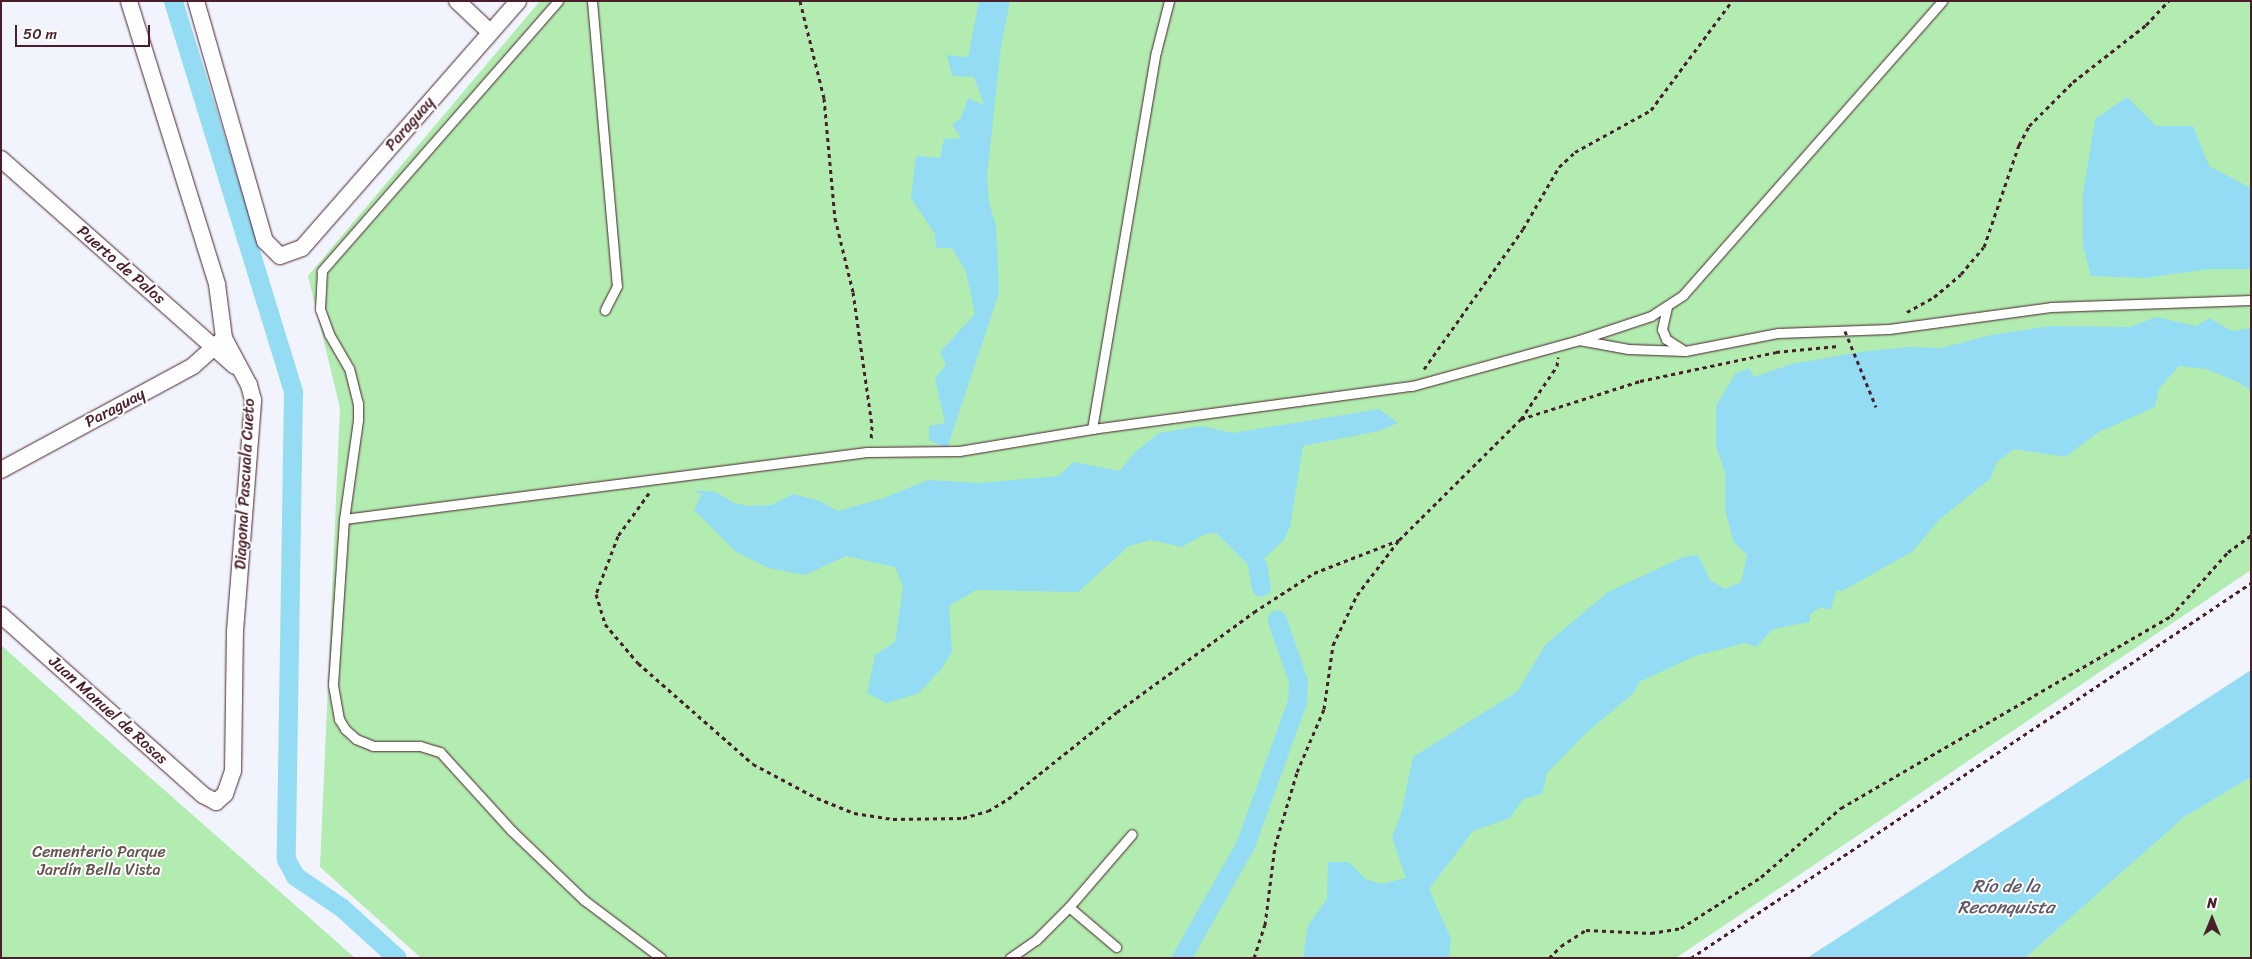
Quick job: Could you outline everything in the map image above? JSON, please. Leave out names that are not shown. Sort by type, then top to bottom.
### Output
[{"type":"street","points":[[129,1],[217,284],[218,343]]},
{"type":"street","name":"Paraguay","points":[[196,1],[265,241],[280,256],[302,248],[518,1]]},
{"type":"street","points":[[457,1],[490,32]]},
{"type":"street","name":"Puerto de Palos","points":[[1,159],[198,332],[218,343],[241,370]]},
{"type":"street","name":"Paraguay","points":[[1,470],[193,366],[218,343]]},
{"type":"street","name":"Diagonal Pascuala Cueto","points":[[216,802],[226,794],[233,771],[235,631],[253,400],[241,370]]},
{"type":"street","name":"Juan Manuel de Rosas","points":[[1,615],[202,795],[216,802]]},
{"type":"lane","points":[[558,1],[322,271],[320,309],[329,334],[349,368],[358,403],[358,420],[344,519],[333,685],[339,720],[345,729],[356,739],[373,746],[420,746],[440,752],[512,831],[584,900],[661,958]]},
{"type":"lane","points":[[592,1],[617,286],[605,310]]},
{"type":"lane","points":[[1092,429],[1156,52],[1169,1]]},
{"type":"lane","points":[[344,519],[867,452],[959,451],[1092,429],[1412,386],[1558,347],[1651,316],[1667,307],[1683,294],[1942,1]]},
{"type":"lane","points":[[1579,340],[1628,350],[1685,351],[1778,333],[1889,330],[2051,307],[2251,300]]},
{"type":"lane","points":[[1667,307],[1662,329],[1670,343],[1685,351]]},
{"type":"lane","points":[[1010,958],[1036,940],[1069,907],[1132,834]]},
{"type":"lane","points":[[1069,907],[1116,947]]},
{"type":"path","points":[[800,1],[824,98],[836,218],[854,292],[872,426],[867,452]]},
{"type":"path","points":[[1412,386],[1523,229],[1558,167],[1575,152],[1650,110],[1732,1]]},
{"type":"path","points":[[1889,330],[1901,315],[1934,297],[1961,274],[1984,247],[2019,145],[2029,126],[2073,82],[2146,25],[2168,1]]},
{"type":"path","points":[[1845,331],[1876,407]]},
{"type":"path","points":[[1521,419],[1640,381],[1776,352],[1860,343]]},
{"type":"path","points":[[1254,958],[1265,925],[1275,846],[1297,772],[1324,709],[1335,640],[1357,595],[1401,538],[1521,419],[1557,366],[1558,347]]},
{"type":"path","points":[[655,479],[651,490],[618,536],[596,594],[605,624],[619,644],[726,743],[753,764],[817,798],[854,813],[893,819],[963,818],[1002,803],[1254,612],[1314,573],[1401,538]]},
{"type":"path","points":[[1549,958],[1561,946],[1586,930],[1651,934],[1681,928],[1761,877],[1841,808],[2171,616],[2228,552],[2251,535]]},
{"type":"path","points":[[1691,958],[2251,583]]},
{"type":"green space","points":[[540,1],[2251,1],[2251,570],[1676,958],[421,958],[320,867],[340,408],[308,276]]},
{"type":"green space","name":"Cementerio Parque Jardín Bella Vista","points":[[1,645],[78,714],[355,958],[1,958]]},
{"type":"green space","points":[[2251,777],[2251,958],[2025,958],[2184,816]]},
{"type":"water","points":[[979,1],[1010,1],[1001,46],[987,176],[989,202],[996,226],[999,293],[947,448],[929,440],[929,426],[945,423],[935,379],[946,365],[940,352],[975,314],[966,272],[952,248],[936,248],[935,234],[911,198],[916,156],[940,158],[944,139],[961,138],[952,125],[961,118],[968,98],[984,105],[974,77],[952,76],[947,55],[968,57]]},
{"type":"water","points":[[2127,97],[2156,126],[2193,126],[2209,166],[2251,188],[2251,269],[2209,269],[2145,278],[2091,276],[2083,246],[2083,194],[2095,119]]},
{"type":"water","points":[[2156,317],[2196,326],[2209,318],[2232,331],[2251,328],[2251,391],[2238,382],[2206,369],[2179,366],[2159,389],[2155,407],[2099,432],[2065,457],[2014,449],[1996,463],[1991,478],[1940,519],[1912,552],[1842,591],[1836,590],[1831,610],[1821,607],[1810,614],[1810,622],[1773,629],[1756,647],[1745,643],[1695,656],[1639,682],[1634,693],[1587,732],[1547,773],[1542,794],[1523,799],[1510,818],[1473,831],[1429,889],[1451,939],[1449,958],[1303,958],[1308,926],[1327,899],[1328,862],[1349,862],[1365,879],[1382,884],[1406,878],[1392,837],[1401,814],[1413,757],[1518,691],[1545,645],[1608,592],[1683,557],[1698,555],[1710,580],[1725,589],[1741,582],[1747,555],[1733,541],[1725,509],[1725,472],[1716,446],[1716,406],[1735,374],[1749,368],[1754,377],[1792,364],[1860,352],[1908,347],[1941,348],[1991,335],[2050,326],[2130,327]]},
{"type":"water","points":[[1379,409],[1398,423],[1379,431],[1303,446],[1290,527],[1283,541],[1257,565],[1248,565],[1216,533],[1205,534],[1182,547],[1151,540],[1129,546],[1078,592],[976,590],[949,606],[952,652],[942,668],[919,693],[887,703],[867,693],[875,655],[895,642],[903,587],[895,567],[846,556],[805,575],[769,568],[736,552],[694,510],[702,494],[692,490],[716,492],[734,503],[748,506],[772,505],[793,494],[820,501],[838,511],[884,498],[928,480],[979,483],[1059,476],[1073,462],[1120,471],[1135,452],[1159,433],[1201,426],[1233,433]]},
{"type":"water","name":"Río de la Reconquista","points":[[2251,670],[2251,777],[2184,817],[2025,958],[1807,958]]},
{"type":"waterway","points":[[173,1],[293,392],[286,859],[295,876],[341,907],[397,958]]},
{"type":"waterway","points":[[1257,565],[1261,587]]},
{"type":"waterway","points":[[1181,958],[1245,845],[1297,701],[1298,681],[1277,620]]}]
